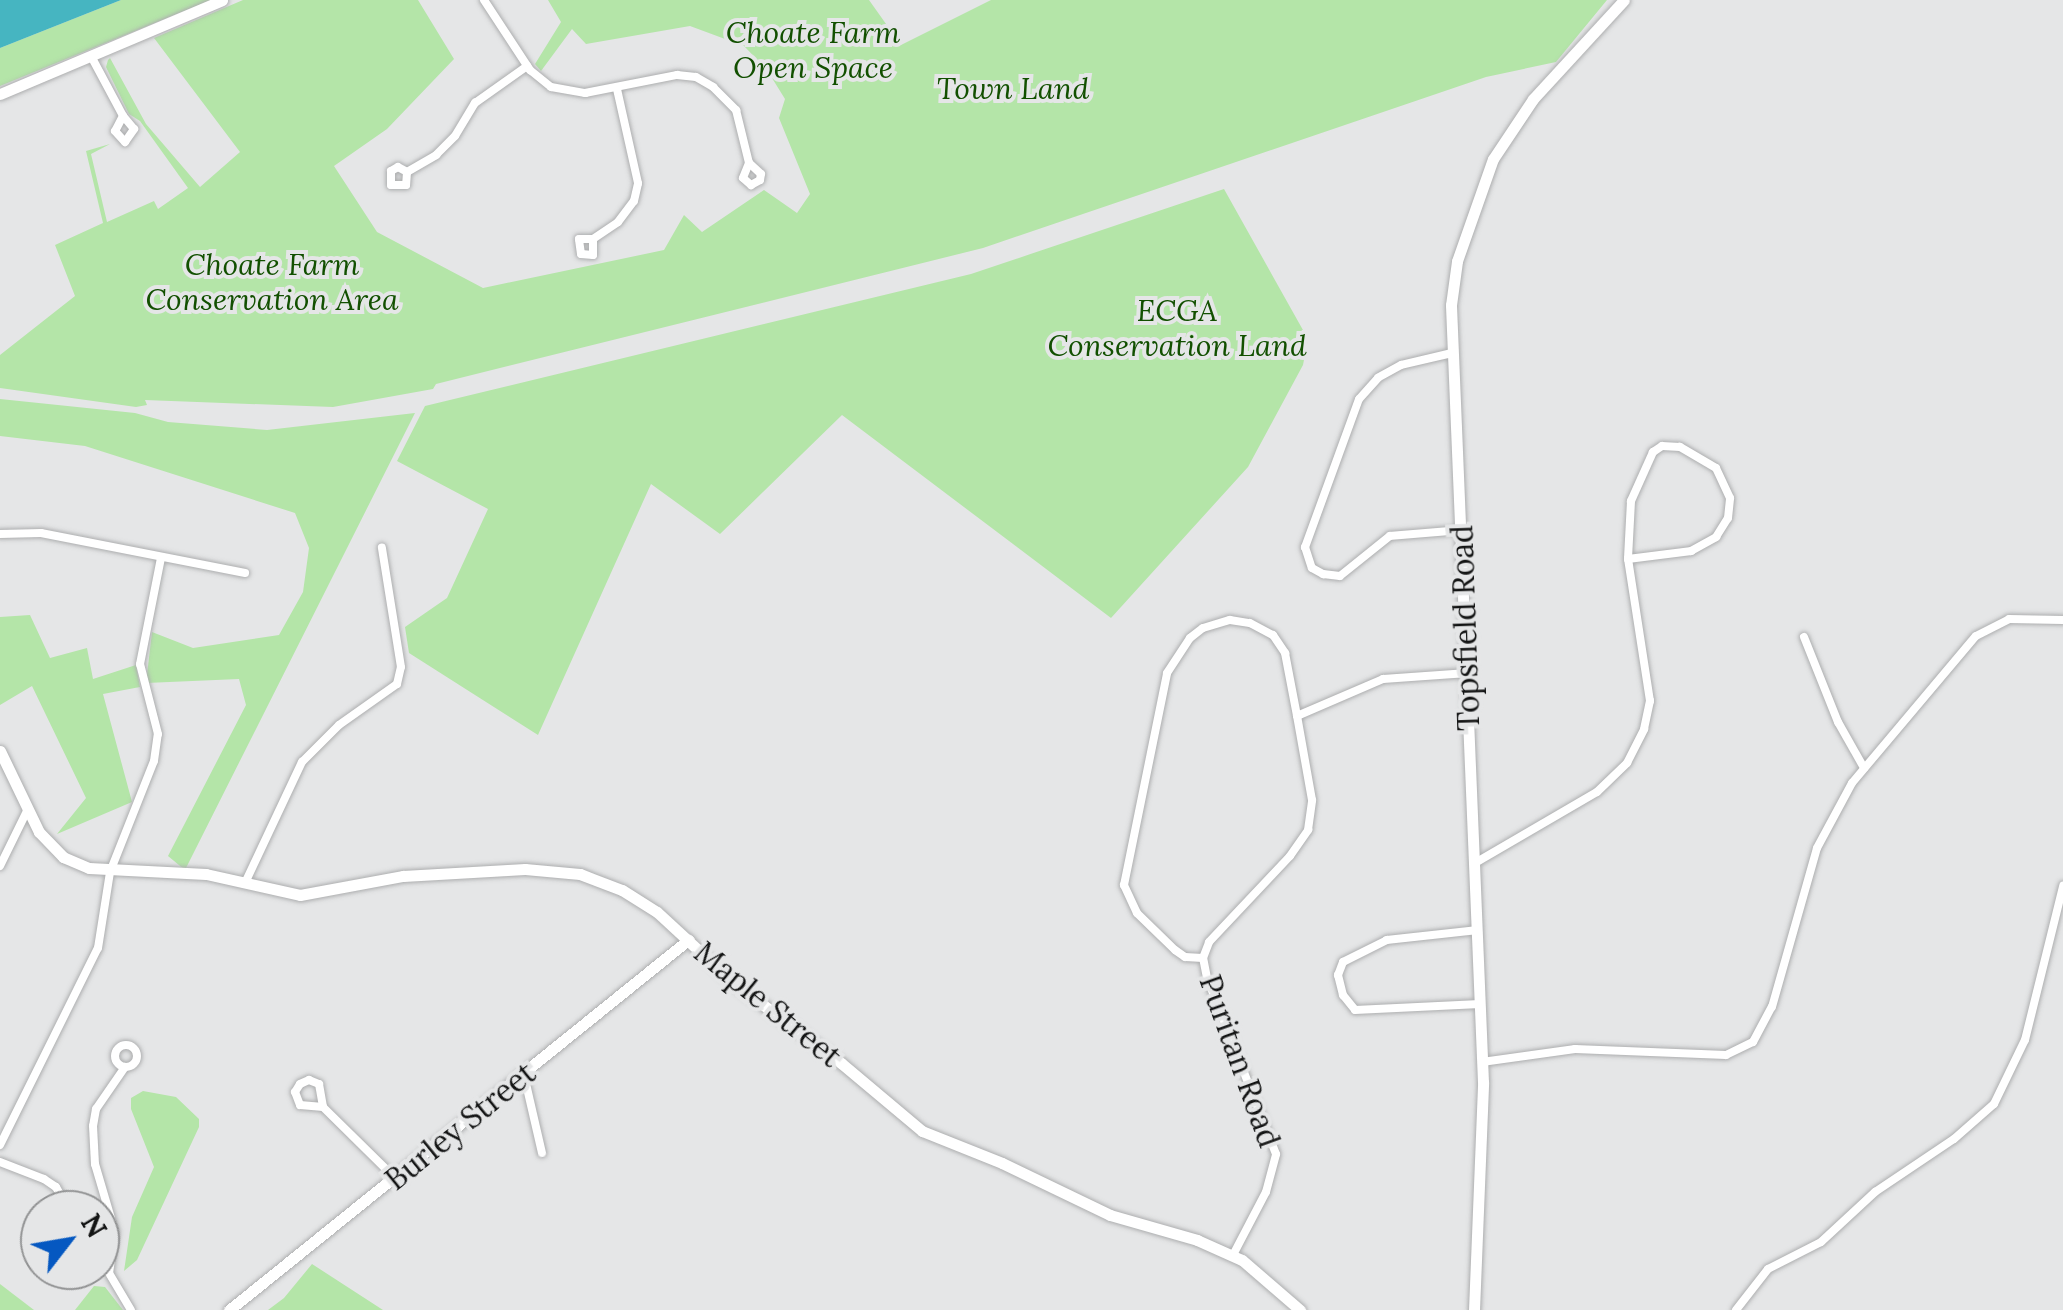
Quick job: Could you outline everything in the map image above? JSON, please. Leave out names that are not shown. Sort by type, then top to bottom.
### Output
[{"type":"main road","points":[[0,94],[222,0]]},
{"type":"main road","name":"Topsfield Road","points":[[1474,1310],[1482,1062],[1451,305],[1457,260],[1493,159],[1533,99],[1624,0]]},
{"type":"main road","name":"Maple Street","points":[[0,751],[12,769],[27,811],[63,857],[110,872],[193,872],[300,895],[416,874],[564,870],[622,890],[657,912],[735,984],[841,1063],[922,1131],[1002,1163],[1110,1215],[1233,1256],[1270,1280],[1300,1310]]},
{"type":"main road","name":"Burley Street","points":[[229,1310],[688,940]]},
{"type":"street","points":[[484,0],[527,66],[550,87],[568,93],[617,89],[676,76],[696,77],[713,86],[736,110],[749,163]]},
{"type":"street","points":[[91,56],[123,116]]},
{"type":"street","points":[[407,172],[447,146],[475,103],[527,66]]},
{"type":"street","points":[[593,239],[627,214],[638,183],[617,89]]},
{"type":"street","points":[[1452,353],[1401,365],[1378,378],[1358,399],[1315,511],[1306,540],[1306,556],[1322,574],[1340,576],[1390,536],[1462,530]]},
{"type":"street","points":[[1475,863],[1610,783],[1636,748],[1648,719],[1650,681],[1628,559],[1631,501],[1652,452],[1662,446],[1680,446],[1716,468],[1730,498],[1728,518],[1716,537],[1692,551],[1628,559]]},
{"type":"street","points":[[0,534],[41,533],[245,573]]},
{"type":"street","points":[[245,883],[302,762],[339,726],[396,684],[401,667],[382,548]]},
{"type":"street","points":[[0,1146],[98,948],[110,872],[158,746],[140,664],[160,558]]},
{"type":"street","points":[[1482,1062],[1575,1048],[1726,1055],[1753,1042],[1772,1007],[1816,848],[1833,812],[1864,768],[1976,636],[2009,619],[2063,620]]},
{"type":"street","name":"Puritan Road","points":[[1203,958],[1185,957],[1176,950],[1137,913],[1124,886],[1167,674],[1190,638],[1204,628],[1230,620],[1250,622],[1273,635],[1285,653],[1312,800],[1308,830],[1209,942],[1203,958],[1207,978],[1276,1154],[1274,1175],[1233,1256]]},
{"type":"street","points":[[1804,636],[1838,722],[1864,768]]},
{"type":"street","points":[[1297,716],[1382,679],[1468,673]]},
{"type":"street","points":[[0,866],[27,811]]},
{"type":"street","points":[[1736,1310],[1768,1269],[1820,1242],[1875,1192],[1954,1139],[1994,1104],[2025,1040],[2063,886]]},
{"type":"street","points":[[1478,930],[1387,940],[1343,962],[1338,975],[1343,995],[1355,1010],[1480,1004]]},
{"type":"street","points":[[126,1067],[96,1109],[93,1126],[95,1164],[115,1232],[109,1272],[131,1310]]},
{"type":"street","points":[[524,1075],[542,1153]]},
{"type":"street","points":[[323,1108],[396,1178]]},
{"type":"street","points":[[0,1162],[44,1179],[58,1190]]},
{"type":"green space","points":[[121,0],[211,0],[0,86],[0,48]]},
{"type":"green space","points":[[243,0],[418,0],[454,59],[387,129],[334,166],[377,232],[483,288],[664,250],[684,215],[702,232],[764,190],[797,213],[810,194],[779,118],[785,99],[767,70],[744,46],[690,26],[586,44],[572,29],[541,71],[535,64],[561,22],[548,0],[869,0],[901,45],[991,0],[1607,0],[1556,62],[1486,77],[983,248],[436,384],[433,389],[333,407],[145,400],[147,405],[136,407],[0,388],[0,355],[75,296],[55,245],[103,223],[86,151],[110,144],[91,154],[107,222],[154,201],[158,209],[188,188],[140,121],[129,114],[106,67],[108,60],[146,124],[200,187],[240,152],[154,38]]},
{"type":"green space","name":"ECGA Conservation Land","points":[[1224,189],[1308,339],[1303,365],[1248,467],[1111,618],[842,415],[720,534],[651,484],[538,735],[409,653],[405,627],[447,598],[488,509],[397,461],[425,406],[971,274]]},
{"type":"green space","points":[[0,399],[135,413],[168,422],[267,430],[415,413],[185,870],[168,856],[246,705],[239,679],[146,683],[152,632],[193,648],[279,635],[303,592],[309,548],[295,513],[85,446],[0,436]]},
{"type":"green space","points":[[30,615],[50,658],[87,648],[93,679],[136,665],[140,687],[103,694],[132,802],[57,834],[86,798],[32,686],[0,705],[0,617]]},
{"type":"green space","points":[[143,1091],[176,1097],[199,1119],[199,1127],[137,1260],[124,1271],[132,1217],[154,1167],[131,1109],[131,1098]]},
{"type":"green space","points":[[312,1264],[383,1310],[268,1310],[284,1298]]},
{"type":"green space","points":[[0,1284],[34,1310],[0,1310]]},
{"type":"green space","points":[[91,1290],[107,1290],[123,1310],[75,1310]]},
{"type":"water","points":[[0,0],[121,0],[0,48]]},
{"type":"park label","name":"Choate Farm Open Space","points":[[813,49]]},
{"type":"park label","name":"Town Land","points":[[1013,88]]},
{"type":"park label","name":"Choate Farm Conservation Area","points":[[272,281]]}]
